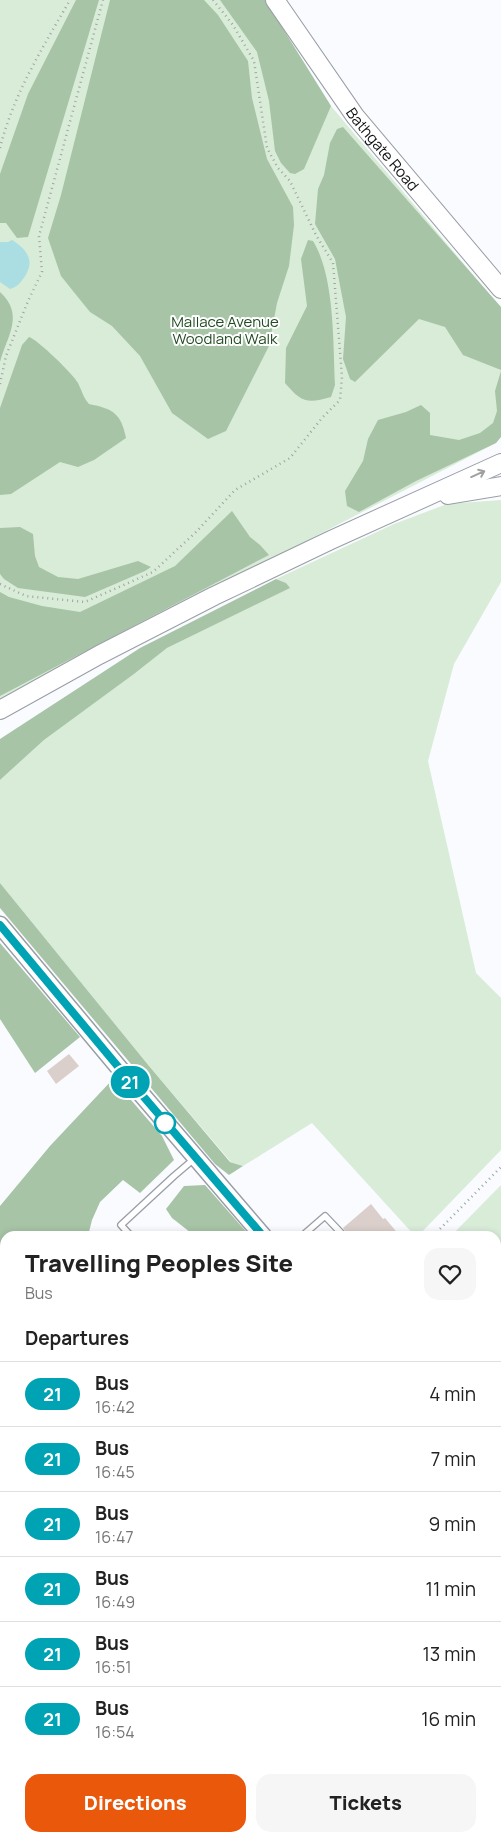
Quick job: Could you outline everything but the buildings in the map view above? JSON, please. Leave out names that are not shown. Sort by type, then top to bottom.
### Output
[{"type":"main road","name":"Bathgate Road","points":[[275,0],[355,116],[501,289]]},
{"type":"main road","points":[[0,710],[214,596],[501,463]]},
{"type":"main road","points":[[422,499],[501,486]]},
{"type":"main road","points":[[0,925],[259,1231]]},
{"type":"lane","points":[[126,1231],[121,1225],[196,1158]]},
{"type":"lane","points":[[308,1231],[325,1216],[339,1231]]},
{"type":"path","points":[[0,148],[5,126],[32,66],[70,0]]},
{"type":"path","points":[[0,384],[10,347],[42,272],[39,236],[103,0]]},
{"type":"path","points":[[0,584],[26,596],[85,602],[153,572],[196,532],[235,490],[290,458],[322,418],[340,400],[342,377],[333,262],[316,236],[290,180],[278,168],[267,148],[254,61],[233,25],[213,0]]},
{"type":"path","points":[[438,1231],[501,1167]]},
{"type":"green space","name":"Mallace Avenue Woodland Walk","points":[[0,0],[265,0],[331,106],[501,308],[501,436],[496,443],[0,699]]},
{"type":"green space","points":[[76,0],[99,0],[28,237],[17,238],[6,223],[0,223],[0,174],[28,94]]},
{"type":"green space","points":[[110,0],[204,0],[218,15],[248,61],[252,98],[267,159],[293,207],[294,225],[289,266],[277,303],[269,346],[226,431],[208,439],[172,413],[140,356],[112,326],[90,312],[61,276],[48,238],[61,195]]},
{"type":"green space","points":[[220,0],[265,0],[331,106],[304,169],[295,174],[290,173],[281,163],[275,151],[269,101],[257,52]]},
{"type":"green space","points":[[343,127],[501,307],[501,370],[463,355],[445,327],[419,319],[355,382],[350,379],[343,359],[346,317],[335,259],[315,224],[318,189],[324,175],[330,143],[337,129]]},
{"type":"green space","points":[[308,240],[313,241],[320,256],[329,291],[332,311],[335,385],[331,397],[310,401],[300,398],[285,383],[286,348],[307,306],[301,259]]},
{"type":"green space","points":[[0,292],[12,309],[13,317],[10,334],[0,362]]},
{"type":"green space","points":[[29,337],[47,350],[70,373],[78,383],[89,404],[110,410],[115,414],[121,423],[126,438],[94,460],[78,467],[60,462],[11,494],[0,495],[0,408],[22,345]]},
{"type":"green space","points":[[501,371],[501,437],[496,443],[416,481],[359,512],[347,506],[345,491],[363,461],[368,439],[378,420],[406,412],[421,405],[430,413],[430,435],[459,440],[480,433],[493,423],[497,411],[495,391]]},
{"type":"green space","points":[[501,500],[501,582],[454,664],[428,761],[476,973],[501,998],[501,1150],[423,1231],[410,1231],[312,1123],[243,1166],[231,1162],[149,1066],[0,883],[0,780],[44,740],[167,648],[289,588],[286,583],[276,579],[394,524],[447,504]]},
{"type":"green space","points":[[232,511],[250,537],[269,555],[0,696],[0,592],[9,597],[42,606],[80,612],[175,566]]},
{"type":"green space","points":[[20,527],[33,534],[35,556],[39,567],[58,577],[78,579],[138,561],[151,567],[85,597],[18,588],[0,574],[0,528]]},
{"type":"green space","points":[[276,579],[286,583],[290,588],[167,648],[44,740],[0,780],[0,739],[140,648]]},
{"type":"green space","points":[[0,883],[230,1162],[243,1166],[229,1175],[215,1164],[0,908]]},
{"type":"green space","points":[[0,943],[80,1037],[35,1073],[0,1019]]},
{"type":"green space","points":[[113,1079],[162,1136],[174,1160],[140,1193],[123,1180],[100,1202],[89,1231],[0,1231],[0,1206],[50,1146]]},
{"type":"green space","points":[[205,1185],[246,1231],[189,1231],[172,1218],[166,1209],[184,1186]]},
{"type":"green space","points":[[501,1185],[501,1231],[456,1231]]},
{"type":"water","points":[[12,240],[26,252],[29,267],[22,281],[10,289],[0,282],[0,242]]},
{"type":"bus line","name":"21","points":[[0,925],[57,995],[259,1231]]}]
